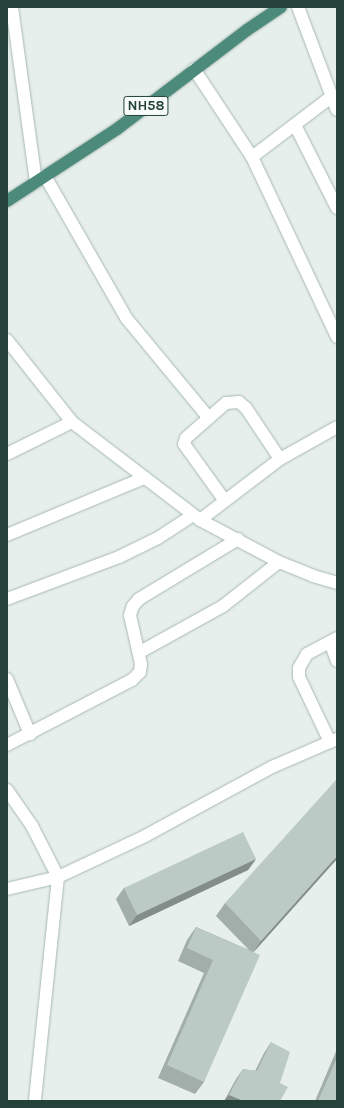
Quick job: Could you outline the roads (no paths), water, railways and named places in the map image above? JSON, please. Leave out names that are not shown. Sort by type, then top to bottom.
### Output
[{"type":"highway","name":"NH58","points":[[7,200],[117,129],[194,69],[282,7]]},
{"type":"street","points":[[12,7],[40,179],[127,319],[208,417]]},
{"type":"street","points":[[298,7],[337,110]]},
{"type":"street","points":[[194,69],[252,157],[337,335]]},
{"type":"street","points":[[252,157],[331,97]]},
{"type":"street","points":[[295,125],[337,208]]},
{"type":"street","points":[[7,340],[72,422],[196,518],[279,562],[313,576],[337,583]]},
{"type":"street","points":[[225,501],[184,444],[208,417],[226,403],[239,402],[246,408],[280,459]]},
{"type":"street","points":[[7,454],[72,422]]},
{"type":"street","points":[[7,599],[119,557],[158,538],[225,501],[280,459],[337,427]]},
{"type":"street","points":[[7,535],[144,478]]},
{"type":"street","points":[[7,745],[132,680],[140,672],[140,652],[130,615],[132,606],[139,599],[238,539]]},
{"type":"street","points":[[140,652],[223,606],[279,562]]},
{"type":"street","points":[[7,889],[58,877],[145,836],[272,767],[334,740],[299,677],[299,668],[307,654],[333,640],[337,661]]},
{"type":"street","points":[[7,679],[30,734]]},
{"type":"street","points":[[7,790],[32,826],[58,877],[35,1101]]}]
